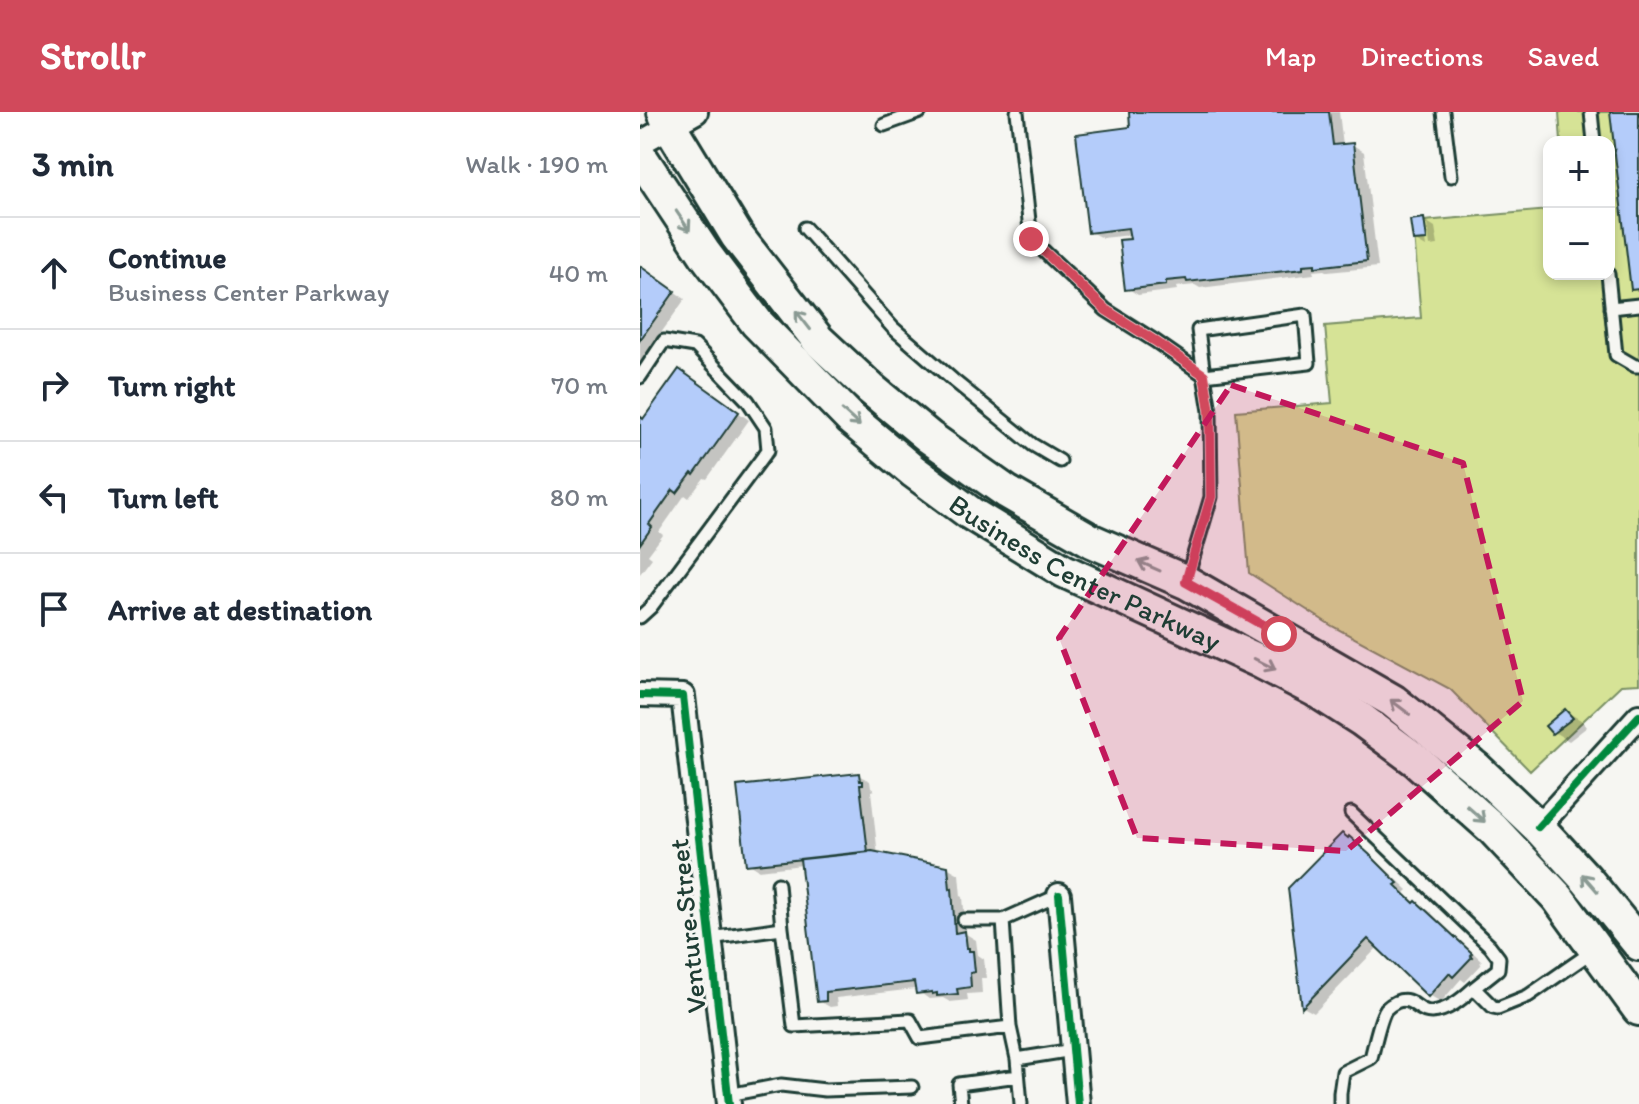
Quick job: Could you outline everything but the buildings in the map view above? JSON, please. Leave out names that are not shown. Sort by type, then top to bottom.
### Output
[{"type":"main road","name":"Business Center Parkway","points":[[676,117],[737,236],[818,340],[871,389],[929,437],[1007,492],[1092,541],[1186,582],[1393,701],[1477,769],[1538,827],[1639,944]]},
{"type":"main road","name":"Business Center Parkway","points":[[640,156],[705,254],[757,323],[851,419],[970,513],[1064,571],[1315,690],[1417,761],[1492,828],[1558,898],[1639,1009]]},
{"type":"street","points":[[640,143],[676,117]]},
{"type":"street","name":"Venture Street","points":[[640,695],[683,696],[728,1100]]},
{"type":"street","points":[[1538,827],[1639,716]]},
{"type":"street","points":[[1059,895],[1078,1104]]},
{"type":"lane","points":[[884,125],[920,112]]},
{"type":"lane","points":[[1017,112],[1031,239],[1106,310],[1204,375],[1309,363],[1305,315],[1198,330],[1204,375],[1210,411],[1211,497],[1186,582]]},
{"type":"lane","points":[[1443,112],[1451,176]]},
{"type":"lane","points":[[1591,112],[1593,136]]},
{"type":"lane","points":[[805,228],[893,328],[1033,445],[1060,461]]},
{"type":"lane","points":[[1609,280],[1616,355],[1639,366]]},
{"type":"lane","points":[[1611,308],[1639,305]]},
{"type":"lane","points":[[640,377],[664,341],[695,346],[748,401],[766,428],[768,450],[651,607],[640,617]]},
{"type":"lane","points":[[1340,1104],[1343,1072],[1371,1058],[1383,1015],[1390,1005],[1401,1000],[1409,1001],[1432,1012],[1450,1007],[1498,969],[1499,958],[1351,813]]},
{"type":"lane","points":[[778,884],[794,1026],[910,1020],[920,1038],[1010,1027]]},
{"type":"lane","points":[[964,920],[1003,920],[1059,895]]},
{"type":"lane","points":[[1003,920],[1010,1027],[1017,1059],[1021,1104]]},
{"type":"lane","points":[[710,938],[782,928]]},
{"type":"lane","points":[[1474,988],[1493,1007],[1498,1008],[1528,996],[1595,949]]},
{"type":"lane","points":[[1017,1059],[1073,1050]]},
{"type":"lane","points":[[961,1104],[959,1084],[1018,1076]]},
{"type":"lane","points":[[728,1100],[781,1085],[825,1090],[912,1087]]},
{"type":"highlighted area","points":[[1231,385],[1463,463],[1523,701],[1346,851],[1137,838],[1059,638]]},
{"type":"green space","points":[[1559,112],[1639,112],[1639,684],[1621,685],[1530,771],[1450,689],[1332,626],[1249,573],[1236,411],[1332,403],[1325,326],[1421,318],[1413,222],[1543,211],[1543,280],[1615,280],[1615,136],[1561,136]]},
{"type":"cycle path","points":[[640,695],[683,696],[729,1104]]},
{"type":"cycle path","points":[[1538,827],[1639,716]]},
{"type":"cycle path","points":[[1059,895],[1078,1104]]},
{"type":"route","points":[[1031,239],[1106,310],[1204,375],[1210,411],[1211,497],[1186,582],[1279,634]]}]
